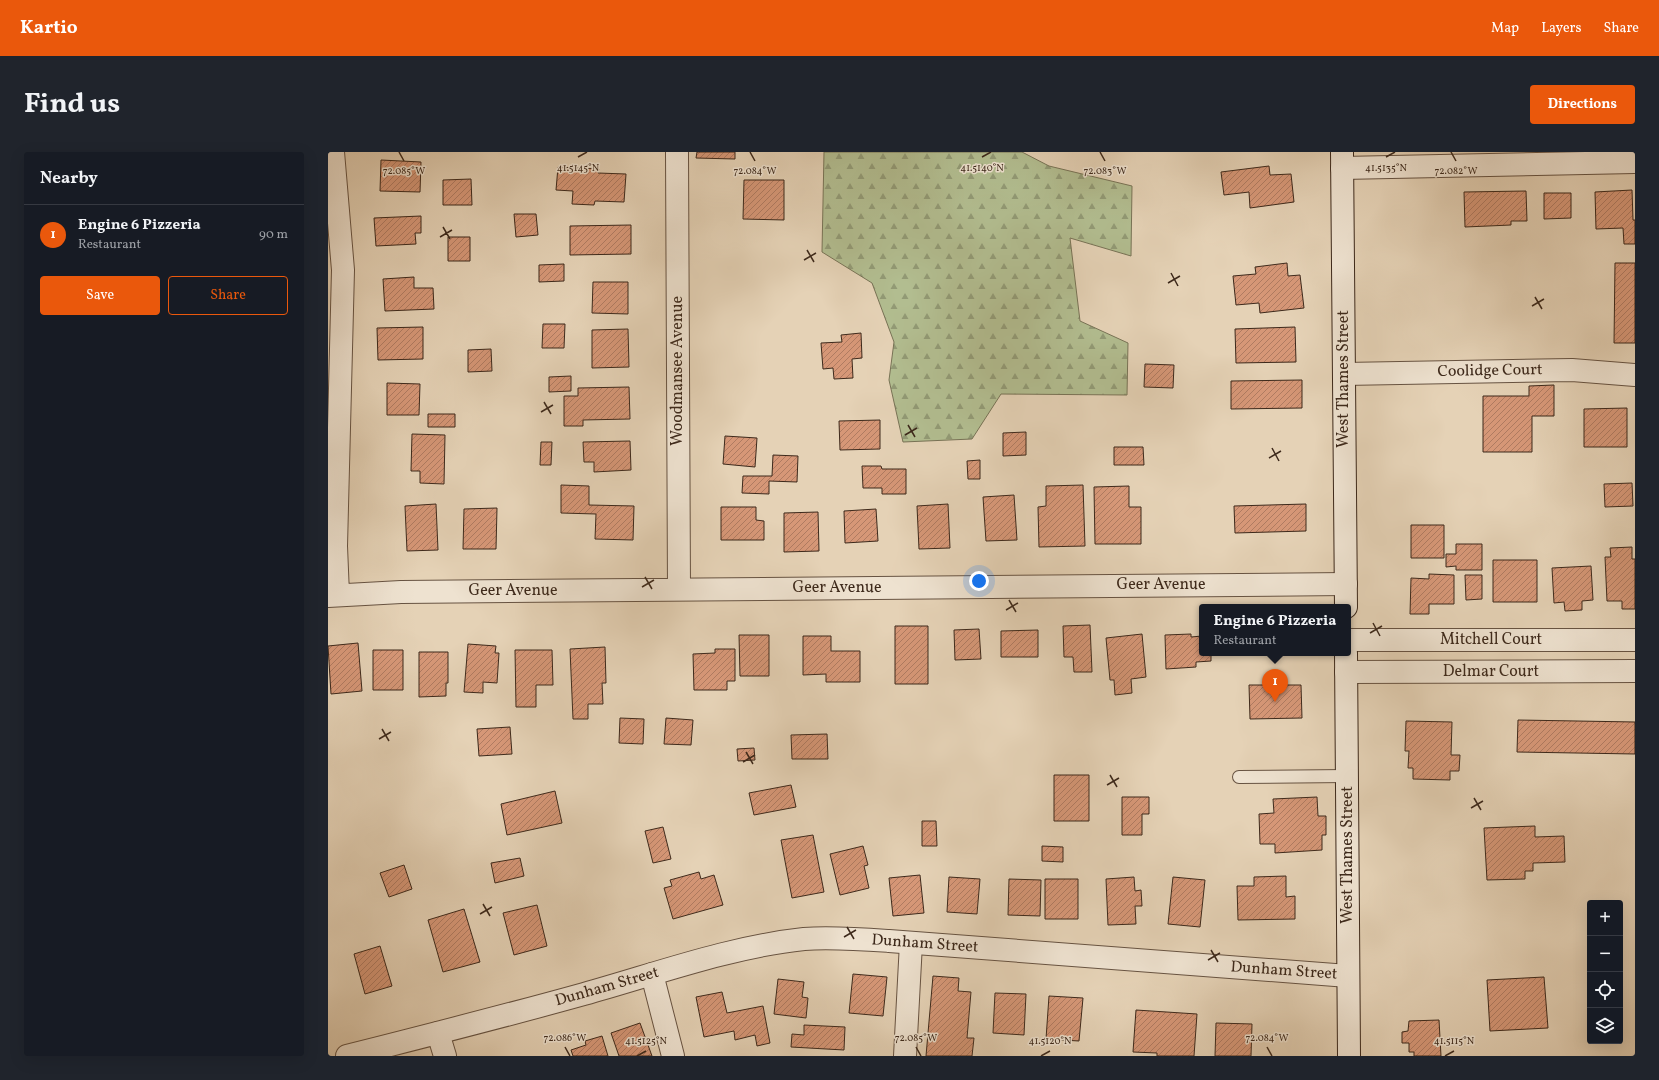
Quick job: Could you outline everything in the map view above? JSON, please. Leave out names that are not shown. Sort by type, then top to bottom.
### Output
[{"type":"street","points":[[333,152],[336,546],[333,595]]},
{"type":"street","name":"Woodmansee Avenue","points":[[677,152],[679,590]]},
{"type":"street","points":[[1342,160],[1635,162]]},
{"type":"street","name":"West Thames Street","points":[[1342,160],[1346,604]]},
{"type":"street","name":"Coolidge Court","points":[[1344,374],[1572,370],[1635,374]]},
{"type":"street","name":"Geer Avenue","points":[[333,595],[400,592],[1346,584]]},
{"type":"street","name":"Mitchell Court","points":[[1351,640],[1635,640]]},
{"type":"street","name":"West Thames Street","points":[[1346,663],[1349,1056]]},
{"type":"street","name":"Delmar Court","points":[[1346,663],[1635,671]]},
{"type":"street","name":"Dunham Street","points":[[347,1056],[524,1011],[724,954],[782,942],[830,938],[1348,976]]},
{"type":"street","points":[[905,1056],[911,943]]},
{"type":"street","points":[[652,974],[673,1056]]},
{"type":"street","points":[[438,1033],[445,1056]]},
{"type":"lane","points":[[1239,777],[1347,776]]},
{"type":"green space","points":[[824,152],[1022,152],[1049,166],[1132,186],[1131,256],[1070,238],[1080,321],[1128,343],[1127,395],[1001,394],[972,439],[903,442],[889,380],[894,342],[872,283],[822,252]]},
{"type":"building","points":[[697,152],[735,152],[735,159],[696,158]]},
{"type":"building","points":[[381,160],[421,162],[420,192],[380,191]]},
{"type":"building","points":[[1269,166],[1270,175],[1291,174],[1294,202],[1250,208],[1249,192],[1224,195],[1221,172]]},
{"type":"building","points":[[558,167],[599,169],[598,173],[626,174],[624,202],[595,201],[594,205],[572,204],[573,191],[556,190]]},
{"type":"building","points":[[471,179],[472,205],[443,205],[443,180]]},
{"type":"building","points":[[744,180],[784,180],[784,220],[743,219]]},
{"type":"building","points":[[1632,190],[1633,220],[1635,220],[1635,244],[1624,244],[1623,228],[1596,229],[1595,192]]},
{"type":"building","points":[[1526,191],[1527,221],[1511,221],[1511,225],[1465,227],[1464,192]]},
{"type":"building","points":[[1544,193],[1571,193],[1571,218],[1544,219]]},
{"type":"building","points":[[514,214],[536,214],[538,235],[516,237]]},
{"type":"building","points":[[421,216],[421,233],[415,233],[416,244],[376,246],[374,218]]},
{"type":"building","points":[[631,225],[631,254],[570,255],[570,226]]},
{"type":"building","points":[[448,237],[470,237],[470,261],[448,261]]},
{"type":"building","points":[[1287,263],[1288,276],[1300,275],[1304,308],[1260,313],[1259,303],[1236,305],[1233,276],[1256,274],[1255,267]]},
{"type":"building","points":[[1615,263],[1635,263],[1635,343],[1614,343]]},
{"type":"building","points":[[564,264],[564,281],[539,282],[539,265]]},
{"type":"building","points":[[414,277],[414,288],[433,288],[434,309],[385,311],[383,279]]},
{"type":"building","points":[[593,282],[628,282],[628,314],[592,313]]},
{"type":"building","points":[[543,324],[565,324],[564,348],[542,348]]},
{"type":"building","points":[[423,327],[423,359],[378,360],[377,328]]},
{"type":"building","points":[[1295,327],[1296,362],[1236,363],[1235,329]]},
{"type":"building","points":[[628,329],[629,367],[592,368],[592,330]]},
{"type":"building","points":[[861,333],[862,358],[852,359],[853,378],[834,379],[833,368],[823,369],[821,343],[842,342],[841,335]]},
{"type":"building","points":[[491,349],[492,371],[468,372],[468,350]]},
{"type":"building","points":[[1145,364],[1174,365],[1173,388],[1144,387]]},
{"type":"building","points":[[571,376],[571,391],[549,392],[549,377]]},
{"type":"building","points":[[1302,380],[1302,408],[1231,409],[1231,381]]},
{"type":"building","points":[[387,383],[420,384],[419,415],[387,415]]},
{"type":"building","points":[[1554,385],[1554,416],[1532,416],[1532,452],[1483,452],[1483,396],[1529,396],[1529,386]]},
{"type":"building","points":[[629,387],[630,419],[583,420],[583,426],[564,426],[564,396],[578,396],[578,388]]},
{"type":"building","points":[[1627,408],[1627,447],[1584,447],[1584,409]]},
{"type":"building","points":[[428,414],[455,414],[455,427],[428,427]]},
{"type":"building","points":[[880,420],[880,449],[840,450],[839,421]]},
{"type":"building","points":[[1026,432],[1026,455],[1003,456],[1003,433]]},
{"type":"building","points":[[412,434],[445,435],[444,484],[420,483],[420,471],[411,471]]},
{"type":"building","points":[[725,436],[757,438],[755,467],[723,464]]},
{"type":"building","points":[[630,441],[631,470],[594,472],[594,462],[584,462],[583,442]]},
{"type":"building","points":[[541,442],[552,442],[551,465],[540,465]]},
{"type":"building","points":[[1114,447],[1143,447],[1144,465],[1114,465]]},
{"type":"building","points":[[773,455],[798,456],[797,482],[769,481],[769,494],[742,493],[743,476],[772,476]]},
{"type":"building","points":[[980,460],[980,479],[968,479],[967,461]]},
{"type":"building","points":[[862,466],[881,466],[882,469],[906,469],[906,494],[882,494],[882,488],[863,488]]},
{"type":"building","points":[[1632,483],[1633,506],[1605,507],[1604,484]]},
{"type":"building","points":[[561,485],[589,486],[589,505],[634,506],[633,540],[595,539],[596,514],[561,513]]},
{"type":"building","points":[[1083,485],[1085,546],[1039,547],[1038,507],[1046,506],[1046,486]]},
{"type":"building","points":[[1129,486],[1129,507],[1141,507],[1141,544],[1095,544],[1094,487]]},
{"type":"building","points":[[1014,495],[1017,540],[986,541],[983,497]]},
{"type":"building","points":[[436,504],[438,550],[407,551],[405,506]]},
{"type":"building","points":[[948,504],[950,548],[919,549],[917,506]]},
{"type":"building","points":[[1306,504],[1306,531],[1235,533],[1234,506]]},
{"type":"building","points":[[721,507],[756,507],[756,520],[764,521],[764,540],[721,540]]},
{"type":"building","points":[[497,508],[496,549],[463,549],[464,509]]},
{"type":"building","points":[[876,509],[878,541],[845,543],[844,511]]},
{"type":"building","points":[[818,512],[819,551],[784,552],[784,513]]},
{"type":"building","points":[[1411,525],[1444,525],[1444,558],[1411,558]]},
{"type":"building","points":[[1456,544],[1482,544],[1482,570],[1456,570],[1456,566],[1446,567],[1446,554],[1456,554]]},
{"type":"building","points":[[1632,547],[1632,559],[1635,559],[1635,609],[1622,609],[1622,601],[1607,601],[1605,557],[1611,557],[1610,548]]},
{"type":"building","points":[[1493,560],[1537,560],[1537,602],[1493,602]]},
{"type":"building","points":[[1591,566],[1593,600],[1582,601],[1582,610],[1565,611],[1564,602],[1554,603],[1552,568]]},
{"type":"building","points":[[1429,574],[1454,575],[1454,604],[1429,604],[1429,614],[1410,614],[1411,578],[1429,579]]},
{"type":"building","points":[[1465,575],[1482,575],[1482,599],[1466,600]]},
{"type":"building","points":[[1090,625],[1092,672],[1074,672],[1073,657],[1064,657],[1063,626]]},
{"type":"building","points":[[895,626],[928,626],[928,684],[895,684]]},
{"type":"building","points":[[979,629],[981,659],[955,660],[954,630]]},
{"type":"building","points":[[1038,630],[1038,657],[1001,657],[1001,631]]},
{"type":"building","points":[[1142,634],[1146,677],[1131,679],[1132,693],[1115,695],[1114,680],[1110,680],[1106,638]]},
{"type":"building","points":[[1191,634],[1191,637],[1199,636],[1199,656],[1211,656],[1211,661],[1196,662],[1196,667],[1166,669],[1165,635]]},
{"type":"building","points":[[739,635],[769,635],[769,676],[740,676]]},
{"type":"building","points":[[803,636],[831,636],[831,651],[860,651],[860,682],[826,682],[826,674],[803,675]]},
{"type":"building","points":[[358,643],[362,691],[331,694],[328,646]]},
{"type":"building","points":[[468,644],[496,646],[495,653],[499,653],[497,683],[483,682],[483,693],[464,692]]},
{"type":"building","points":[[605,647],[606,683],[602,683],[603,704],[588,704],[588,719],[573,719],[570,649]]},
{"type":"building","points":[[715,649],[735,649],[735,681],[727,681],[727,690],[694,690],[693,654],[715,653]]},
{"type":"building","points":[[373,650],[403,650],[403,690],[373,690]]},
{"type":"building","points":[[515,650],[552,650],[553,685],[536,685],[536,707],[516,707]]},
{"type":"building","points":[[419,652],[448,652],[448,683],[446,683],[446,696],[419,697]]},
{"type":"building","points":[[1249,685],[1301,685],[1302,718],[1250,719]]},
{"type":"building","points":[[620,718],[644,719],[643,744],[619,743]]},
{"type":"building","points":[[666,718],[693,720],[691,745],[664,744]]},
{"type":"building","points":[[1518,720],[1635,722],[1635,754],[1517,752]]},
{"type":"building","points":[[1406,721],[1452,722],[1451,755],[1460,755],[1459,771],[1450,771],[1450,780],[1413,779],[1413,768],[1408,768],[1409,751],[1405,751]]},
{"type":"building","points":[[510,727],[512,754],[479,756],[477,729]]},
{"type":"building","points":[[827,734],[828,759],[792,759],[791,735]]},
{"type":"building","points":[[754,748],[755,760],[738,761],[737,749]]},
{"type":"building","points":[[1054,775],[1089,775],[1089,821],[1054,821]]},
{"type":"building","points":[[791,785],[796,807],[754,815],[749,793]]},
{"type":"building","points":[[555,791],[562,823],[507,835],[501,804]]},
{"type":"building","points":[[1122,797],[1149,797],[1149,814],[1142,814],[1142,835],[1122,835]]},
{"type":"building","points":[[1317,797],[1318,816],[1326,816],[1326,835],[1322,835],[1322,850],[1275,853],[1275,844],[1260,844],[1259,814],[1274,813],[1273,799]]},
{"type":"building","points":[[922,821],[936,821],[937,846],[922,846]]},
{"type":"building","points":[[1535,826],[1535,837],[1564,836],[1565,862],[1533,863],[1533,871],[1525,871],[1525,879],[1487,880],[1484,828]]},
{"type":"building","points":[[663,827],[671,859],[653,863],[645,831]]},
{"type":"building","points":[[813,835],[824,892],[792,898],[781,840]]},
{"type":"building","points":[[863,846],[868,865],[864,866],[869,888],[840,895],[830,854]]},
{"type":"building","points":[[1042,846],[1063,847],[1063,862],[1042,861]]},
{"type":"building","points":[[520,858],[524,876],[495,883],[491,863]]},
{"type":"building","points":[[404,865],[412,889],[389,897],[380,873]]},
{"type":"building","points":[[699,872],[701,879],[714,875],[723,905],[673,919],[664,888],[672,886],[670,880]]},
{"type":"building","points":[[920,875],[924,913],[893,916],[889,878]]},
{"type":"building","points":[[1286,876],[1286,897],[1295,896],[1295,919],[1238,920],[1237,886],[1254,886],[1254,877]]},
{"type":"building","points":[[949,877],[980,879],[977,914],[947,912]]},
{"type":"building","points":[[1134,877],[1135,891],[1141,890],[1142,906],[1135,906],[1136,924],[1108,925],[1106,879]]},
{"type":"building","points":[[1173,877],[1205,880],[1200,927],[1168,924]]},
{"type":"building","points":[[1009,879],[1041,880],[1040,916],[1008,915]]},
{"type":"building","points":[[1045,879],[1078,879],[1078,919],[1045,919]]},
{"type":"building","points":[[537,905],[547,946],[514,955],[503,913]]},
{"type":"building","points":[[464,909],[480,962],[443,972],[428,920]]},
{"type":"building","points":[[380,946],[392,986],[365,994],[354,954]]},
{"type":"building","points":[[853,974],[887,977],[883,1016],[849,1013]]},
{"type":"building","points":[[933,976],[959,978],[958,991],[971,992],[967,1038],[974,1038],[972,1056],[926,1056]]},
{"type":"building","points":[[1544,977],[1548,1028],[1490,1031],[1487,980]]},
{"type":"building","points":[[778,979],[804,982],[802,997],[808,998],[806,1018],[774,1014]]},
{"type":"building","points":[[722,992],[727,1013],[763,1006],[770,1043],[757,1046],[755,1035],[735,1040],[734,1031],[704,1037],[696,997]]},
{"type":"building","points":[[995,993],[1026,994],[1024,1035],[993,1033]]},
{"type":"building","points":[[1049,996],[1083,998],[1079,1041],[1046,1039]]},
{"type":"building","points":[[1136,1010],[1197,1014],[1194,1056],[1157,1056],[1157,1053],[1133,1052]]},
{"type":"building","points":[[1439,1020],[1441,1056],[1414,1056],[1414,1052],[1409,1052],[1409,1043],[1402,1043],[1402,1032],[1408,1031],[1409,1021]]},
{"type":"building","points":[[640,1023],[652,1056],[619,1056],[611,1033]]},
{"type":"building","points":[[1216,1023],[1252,1024],[1251,1056],[1215,1056]]},
{"type":"building","points":[[804,1025],[845,1027],[844,1050],[791,1047],[792,1034],[804,1035]]},
{"type":"building","points":[[602,1036],[608,1056],[573,1056],[571,1050],[586,1045],[585,1041]]},
{"type":"place","name":"Engine 6 Pizzeria","points":[[1275,702]]}]
